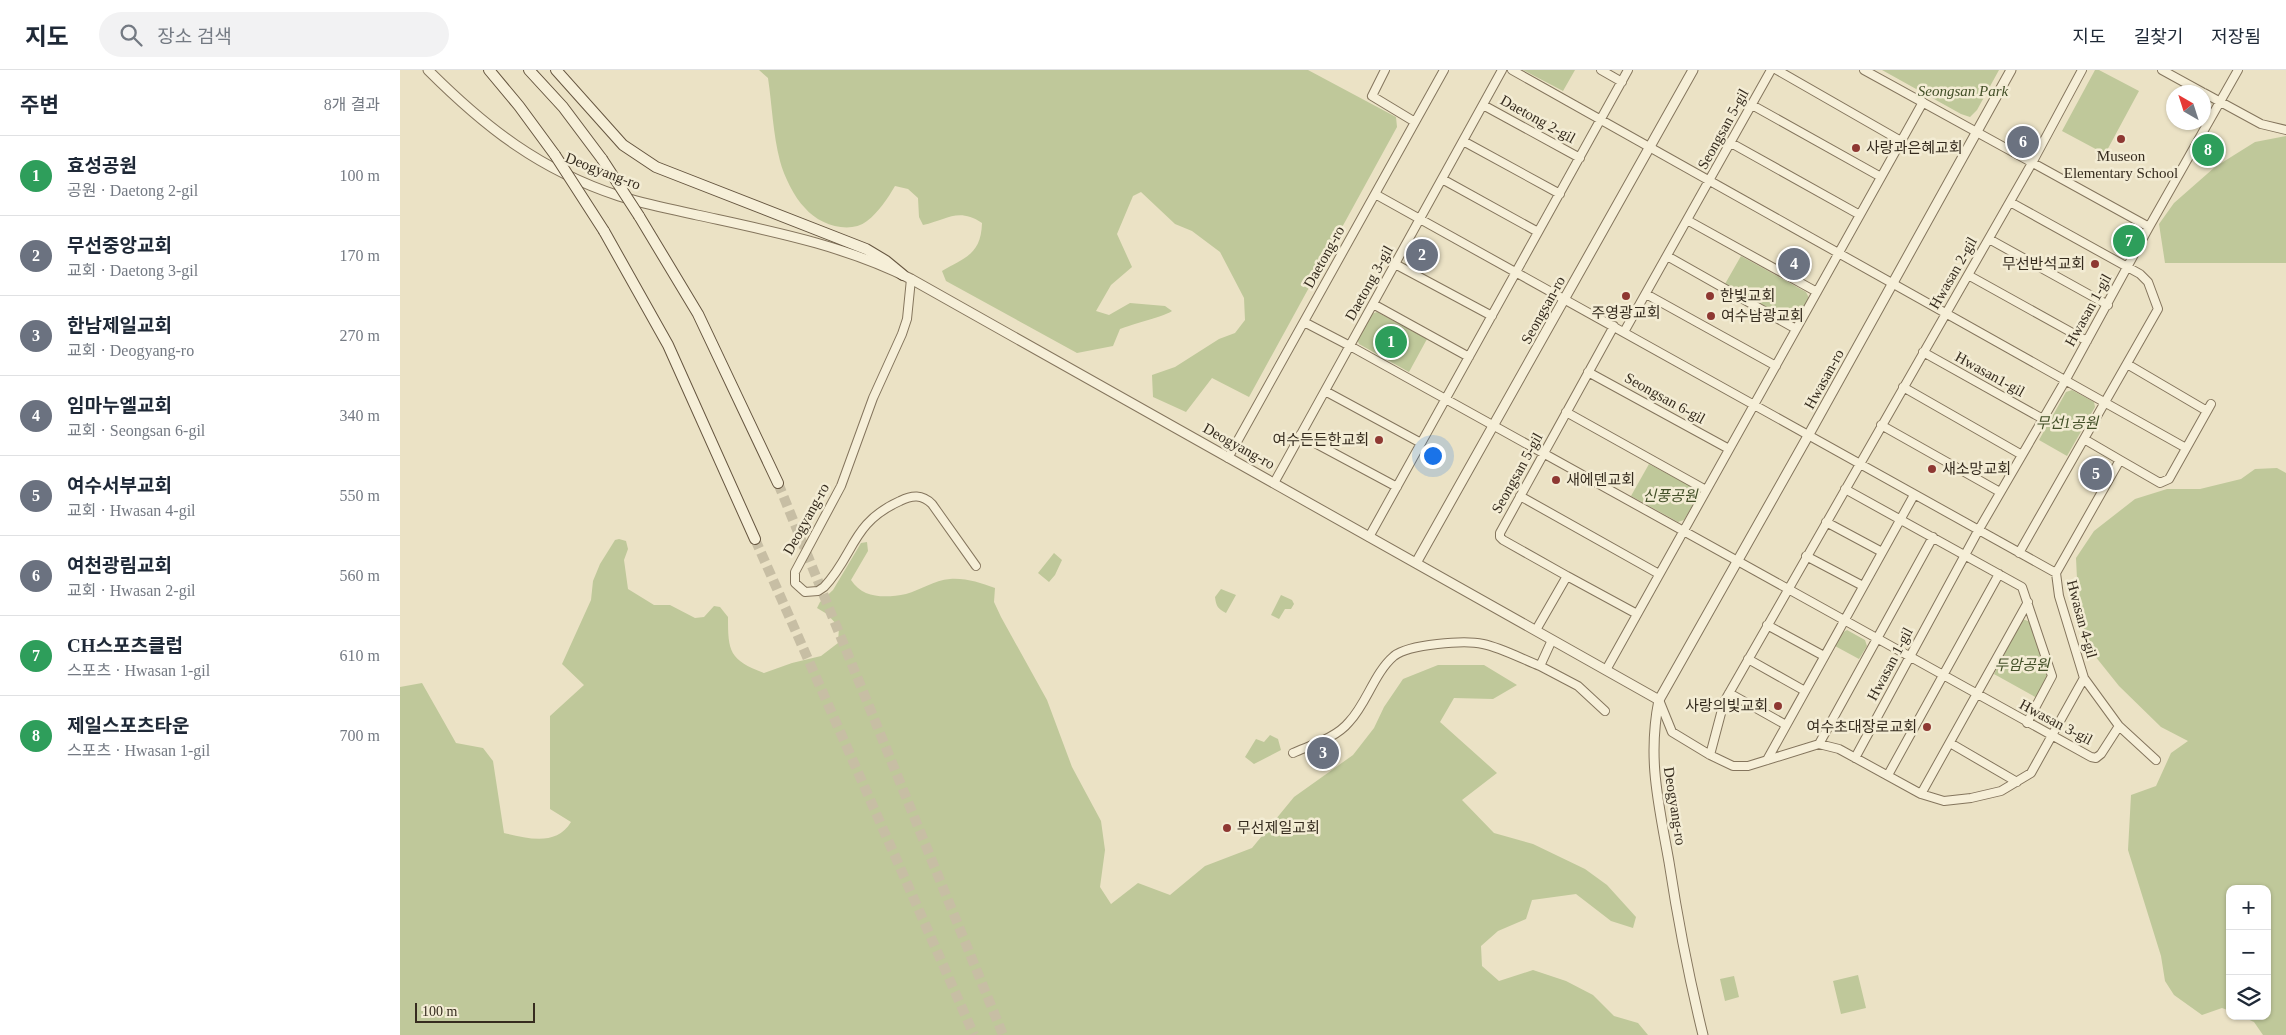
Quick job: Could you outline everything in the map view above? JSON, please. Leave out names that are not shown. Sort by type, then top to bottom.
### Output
[{"type":"main road","name":"Deogyang-ro","points":[[489,70],[520,106],[555,155],[604,231],[668,345],[755,539]]},
{"type":"main road","name":"Deogyang-ro","points":[[529,70],[563,107],[602,159],[639,216],[698,314],[778,483]]},
{"type":"main road","points":[[556,70],[623,145],[649,163],[866,249],[907,277]]},
{"type":"street","name":"Deogyang-ro","points":[[428,70],[492,129],[523,151],[561,172],[620,196],[829,246],[907,277],[1659,700],[1654,734],[1654,781],[1686,964],[1703,1035]]},
{"type":"street","points":[[1385,70],[1372,96],[1415,122]]},
{"type":"street","name":"Daetong-ro","points":[[1228,458],[1444,70]]},
{"type":"street","name":"Daetong 3-gil","points":[[1274,483],[1502,70]]},
{"type":"street","name":"Daetong 2-gil","points":[[1512,70],[1601,119]]},
{"type":"street","points":[[1601,70],[1622,82]]},
{"type":"street","name":"Daetong 2-gil","points":[[1369,537],[1628,70]]},
{"type":"street","name":"Seongsan-ro","points":[[1416,563],[1693,70]]},
{"type":"street","name":"Seongsan 5-gil","points":[[1624,332],[1772,70]]},
{"type":"street","points":[[1777,70],[1901,140]]},
{"type":"street","points":[[1864,70],[2149,227]]},
{"type":"street","name":"Hwasan-ro","points":[[1659,700],[2011,70]]},
{"type":"street","name":"Hwasan 2-gil","points":[[1710,755],[1720,710],[1729,693],[1844,489],[2010,202],[2082,70]]},
{"type":"street","points":[[2162,70],[2188,85]]},
{"type":"street","name":"Hwasan 1-gil","points":[[1855,758],[1978,530],[2108,305],[2149,227],[2238,70]]},
{"type":"street","points":[[2211,97],[2261,124],[2286,130]]},
{"type":"street","points":[[1606,670],[1923,102]]},
{"type":"street","name":"Daetong 2-gil","points":[[1483,104],[1580,158]]},
{"type":"street","points":[[1752,105],[1881,177]]},
{"type":"street","points":[[1601,119],[1838,254]]},
{"type":"street","points":[[1463,141],[1560,194]]},
{"type":"street","points":[[1731,142],[1860,215]]},
{"type":"street","points":[[1442,179],[1538,232]]},
{"type":"street","points":[[1375,194],[2056,573]]},
{"type":"street","points":[[2010,202],[2146,278],[2158,309],[2019,553]]},
{"type":"street","points":[[1687,220],[1817,292]]},
{"type":"street","points":[[1989,239],[2108,305]]},
{"type":"street","name":"Hwasan1-gil","points":[[1838,254],[2104,403]]},
{"type":"street","points":[[1667,256],[1796,329]]},
{"type":"street","points":[[1395,264],[1492,316]]},
{"type":"street","points":[[1968,275],[2087,341]]},
{"type":"street","name":"Deogyang-ro","points":[[907,277],[907,319],[902,334],[873,398],[841,486],[814,539],[797,566],[794,577],[795,583],[805,592],[818,591],[824,587],[868,521],[893,504],[915,496],[927,499],[932,504],[976,566]]},
{"type":"street","points":[[1646,294],[1776,366]]},
{"type":"street","points":[[1373,304],[1469,357]]},
{"type":"street","points":[[1304,322],[1683,532]]},
{"type":"street","name":"Seongsan 5-gil","points":[[1567,576],[1500,537],[1520,496],[1614,326]]},
{"type":"street","name":"Hwasan1-gil","points":[[1923,352],[2043,420]]},
{"type":"street","points":[[2084,439],[2160,483],[2169,479],[2209,408],[2127,364]]},
{"type":"street","name":"Seongsan 6-gil","points":[[1588,372],[1729,449]]},
{"type":"street","points":[[1903,387],[2022,455]]},
{"type":"street","points":[[1325,391],[1421,443]]},
{"type":"street","points":[[2104,403],[2186,448]]},
{"type":"street","points":[[1566,412],[1706,490]]},
{"type":"street","points":[[1882,424],[2000,492]]},
{"type":"street","points":[[1300,435],[1396,486]]},
{"type":"street","name":"Hwasan 4-gil","points":[[1819,744],[1839,749],[1921,794],[1944,801],[1971,798],[2002,791],[2035,769],[2051,736],[2084,678],[2059,596],[2056,573],[2120,460]]},
{"type":"street","points":[[1844,489],[2022,587],[2052,676],[2027,723]]},
{"type":"street","points":[[1767,760],[1914,495]]},
{"type":"street","points":[[1520,496],[1659,574]]},
{"type":"street","points":[[1826,522],[1882,552]]},
{"type":"street","name":"Hwasan 3-gil","points":[[1683,532],[2091,757],[2096,758],[2101,754],[2119,726]]},
{"type":"street","points":[[1659,700],[1672,732],[1710,755],[1734,766],[1748,766],[1819,744],[1933,537]]},
{"type":"street","points":[[1806,556],[1863,586]]},
{"type":"street","points":[[1888,776],[1999,574]]},
{"type":"street","points":[[1536,630],[1567,576],[1637,614]]},
{"type":"street","points":[[1921,794],[2028,602]]},
{"type":"street","points":[[1767,626],[1824,656]]},
{"type":"street","points":[[1540,666],[1552,640]]},
{"type":"street","points":[[1293,753],[1338,732],[1350,722],[1394,656],[1407,650],[1434,645],[1475,643],[1486,645],[1540,666],[1578,686],[1605,711]]},
{"type":"street","points":[[1748,659],[1805,691]]},
{"type":"street","points":[[2084,678],[2119,726],[2156,760]]},
{"type":"street","points":[[1729,693],[1786,725]]},
{"type":"street","points":[[1950,743],[2017,782]]},
{"type":"green space","points":[[759,70],[1308,70],[1396,117],[1397,127],[1249,397],[1212,378],[1186,412],[1153,397],[1152,375],[1175,367],[1219,339],[1235,333],[1245,320],[1244,298],[1220,252],[1192,231],[1175,224],[1141,192],[1133,196],[1117,234],[1132,267],[1111,285],[1096,311],[1109,315],[1130,303],[1165,306],[1172,311],[1120,329],[1113,346],[1077,353],[946,281],[942,271],[965,258],[979,242],[982,223],[974,218],[959,215],[923,225],[919,217],[918,198],[908,189],[895,186],[875,214],[860,225],[852,227],[834,226],[811,214],[793,192],[782,167],[776,140],[768,78]]},
{"type":"green space","points":[[1523,70],[1575,70],[1563,91]]},
{"type":"green space","name":"Seongsan Park","points":[[1882,70],[1999,70],[1977,110],[1970,117],[1961,114]]},
{"type":"green space","points":[[2095,70],[2099,70],[2139,91],[2105,154],[2062,131]]},
{"type":"green space","points":[[2286,136],[2286,263],[2165,263],[2159,224],[2174,203],[2215,167],[2255,142]]},
{"type":"green space","points":[[1741,256],[1806,292],[1810,300],[1799,318],[1790,320],[1725,284]]},
{"type":"green space","points":[[1377,312],[1427,339],[1409,372],[1359,344],[1357,339],[1371,314]]},
{"type":"green space","name":"무선1공원","points":[[2072,390],[2094,402],[2095,407],[2067,456],[2039,440],[2066,392]]},
{"type":"green space","name":"신풍공원","points":[[1649,464],[1696,489],[1698,496],[1684,520],[1678,522],[1631,496]]},
{"type":"green space","points":[[2277,468],[2286,473],[2286,1035],[2263,1035],[2254,1022],[2250,1020],[2271,1020],[2271,885],[2226,885],[2226,1010],[2222,1008],[2202,1015],[2174,995],[2165,981],[2161,956],[2128,850],[2131,795],[2156,786],[2171,753],[2188,741],[2161,727],[2119,686],[2087,646],[2078,600],[2076,558],[2094,531],[2135,499],[2167,489],[2200,489],[2241,479],[2255,469]]},
{"type":"green space","points":[[615,540],[626,541],[628,549],[624,560],[628,589],[654,605],[670,605],[695,618],[704,617],[714,606],[720,607],[728,617],[730,646],[737,659],[764,673],[792,663],[821,656],[838,643],[839,627],[827,614],[817,608],[820,602],[833,590],[861,543],[867,542],[868,551],[851,580],[868,594],[891,596],[906,594],[938,581],[950,579],[968,580],[995,588],[994,602],[1047,700],[1072,767],[1101,821],[1105,850],[1100,887],[1111,904],[1138,883],[1170,895],[1205,866],[1252,848],[1294,797],[1353,755],[1374,728],[1384,707],[1403,679],[1438,665],[1484,665],[1517,685],[1493,699],[1454,698],[1440,722],[1497,773],[1462,800],[1494,833],[1533,844],[1585,869],[1607,885],[1636,917],[1633,928],[1611,921],[1576,894],[1532,900],[1526,919],[1498,931],[1481,946],[1482,966],[1499,981],[1533,970],[1566,981],[1593,995],[1614,1016],[1638,1023],[1648,1035],[400,1035],[400,687],[422,683],[456,743],[483,748],[493,761],[504,833],[540,839],[549,838],[565,830],[571,822],[550,809],[550,716],[584,685],[562,664],[591,600],[593,581],[600,564]]},
{"type":"green space","points":[[1054,553],[1062,560],[1055,575],[1049,582],[1038,573]]},
{"type":"green space","points":[[1221,589],[1236,595],[1226,613],[1218,607],[1215,600]]},
{"type":"green space","points":[[1281,595],[1292,600],[1294,604],[1291,609],[1285,609],[1279,619],[1271,615]]},
{"type":"green space","name":"두암공원","points":[[2022,619],[2031,622],[2047,674],[2037,698],[1994,674]]},
{"type":"green space","points":[[1847,630],[1865,640],[1867,646],[1859,659],[1835,646],[1842,633]]},
{"type":"green space","points":[[1270,735],[1278,739],[1281,750],[1254,764],[1245,757],[1256,739],[1264,742]]},
{"type":"green space","points":[[1858,975],[1866,1008],[1841,1014],[1833,981]]},
{"type":"green space","points":[[1734,976],[1739,997],[1725,1001],[1720,979]]},
{"type":"tunnel","points":[[778,483],[1003,1035]]},
{"type":"tunnel","points":[[755,539],[974,1035]]},
{"type":"place","name":"Museon Elementary School","points":[[2121,139]]},
{"type":"place","name":"여천광림교회","points":[[2023,142]]},
{"type":"place","name":"사랑과은혜교회","points":[[1856,148]]},
{"type":"place","name":"제일스포츠타운","points":[[2208,150]]},
{"type":"place","name":"CH스포츠클럽","points":[[2129,241]]},
{"type":"place","name":"무선중앙교회","points":[[1422,255]]},
{"type":"place","name":"임마누엘교회","points":[[1794,264]]},
{"type":"place","name":"무선반석교회","points":[[2095,264]]},
{"type":"place","name":"주영광교회","points":[[1626,296]]},
{"type":"place","name":"한빛교회","points":[[1710,296]]},
{"type":"place","name":"여수남광교회","points":[[1711,316]]},
{"type":"place","name":"효성공원","points":[[1391,342]]},
{"type":"place","name":"여수든든한교회","points":[[1379,440]]},
{"type":"place","name":"새소망교회","points":[[1932,469]]},
{"type":"place","name":"여수서부교회","points":[[2096,474]]},
{"type":"place","name":"새에덴교회","points":[[1556,480]]},
{"type":"place","name":"사랑의빛교회","points":[[1778,706]]},
{"type":"place","name":"여수초대장로교회","points":[[1927,727]]},
{"type":"place","name":"한남제일교회","points":[[1323,753]]},
{"type":"place","name":"무선제일교회","points":[[1227,828]]}]
